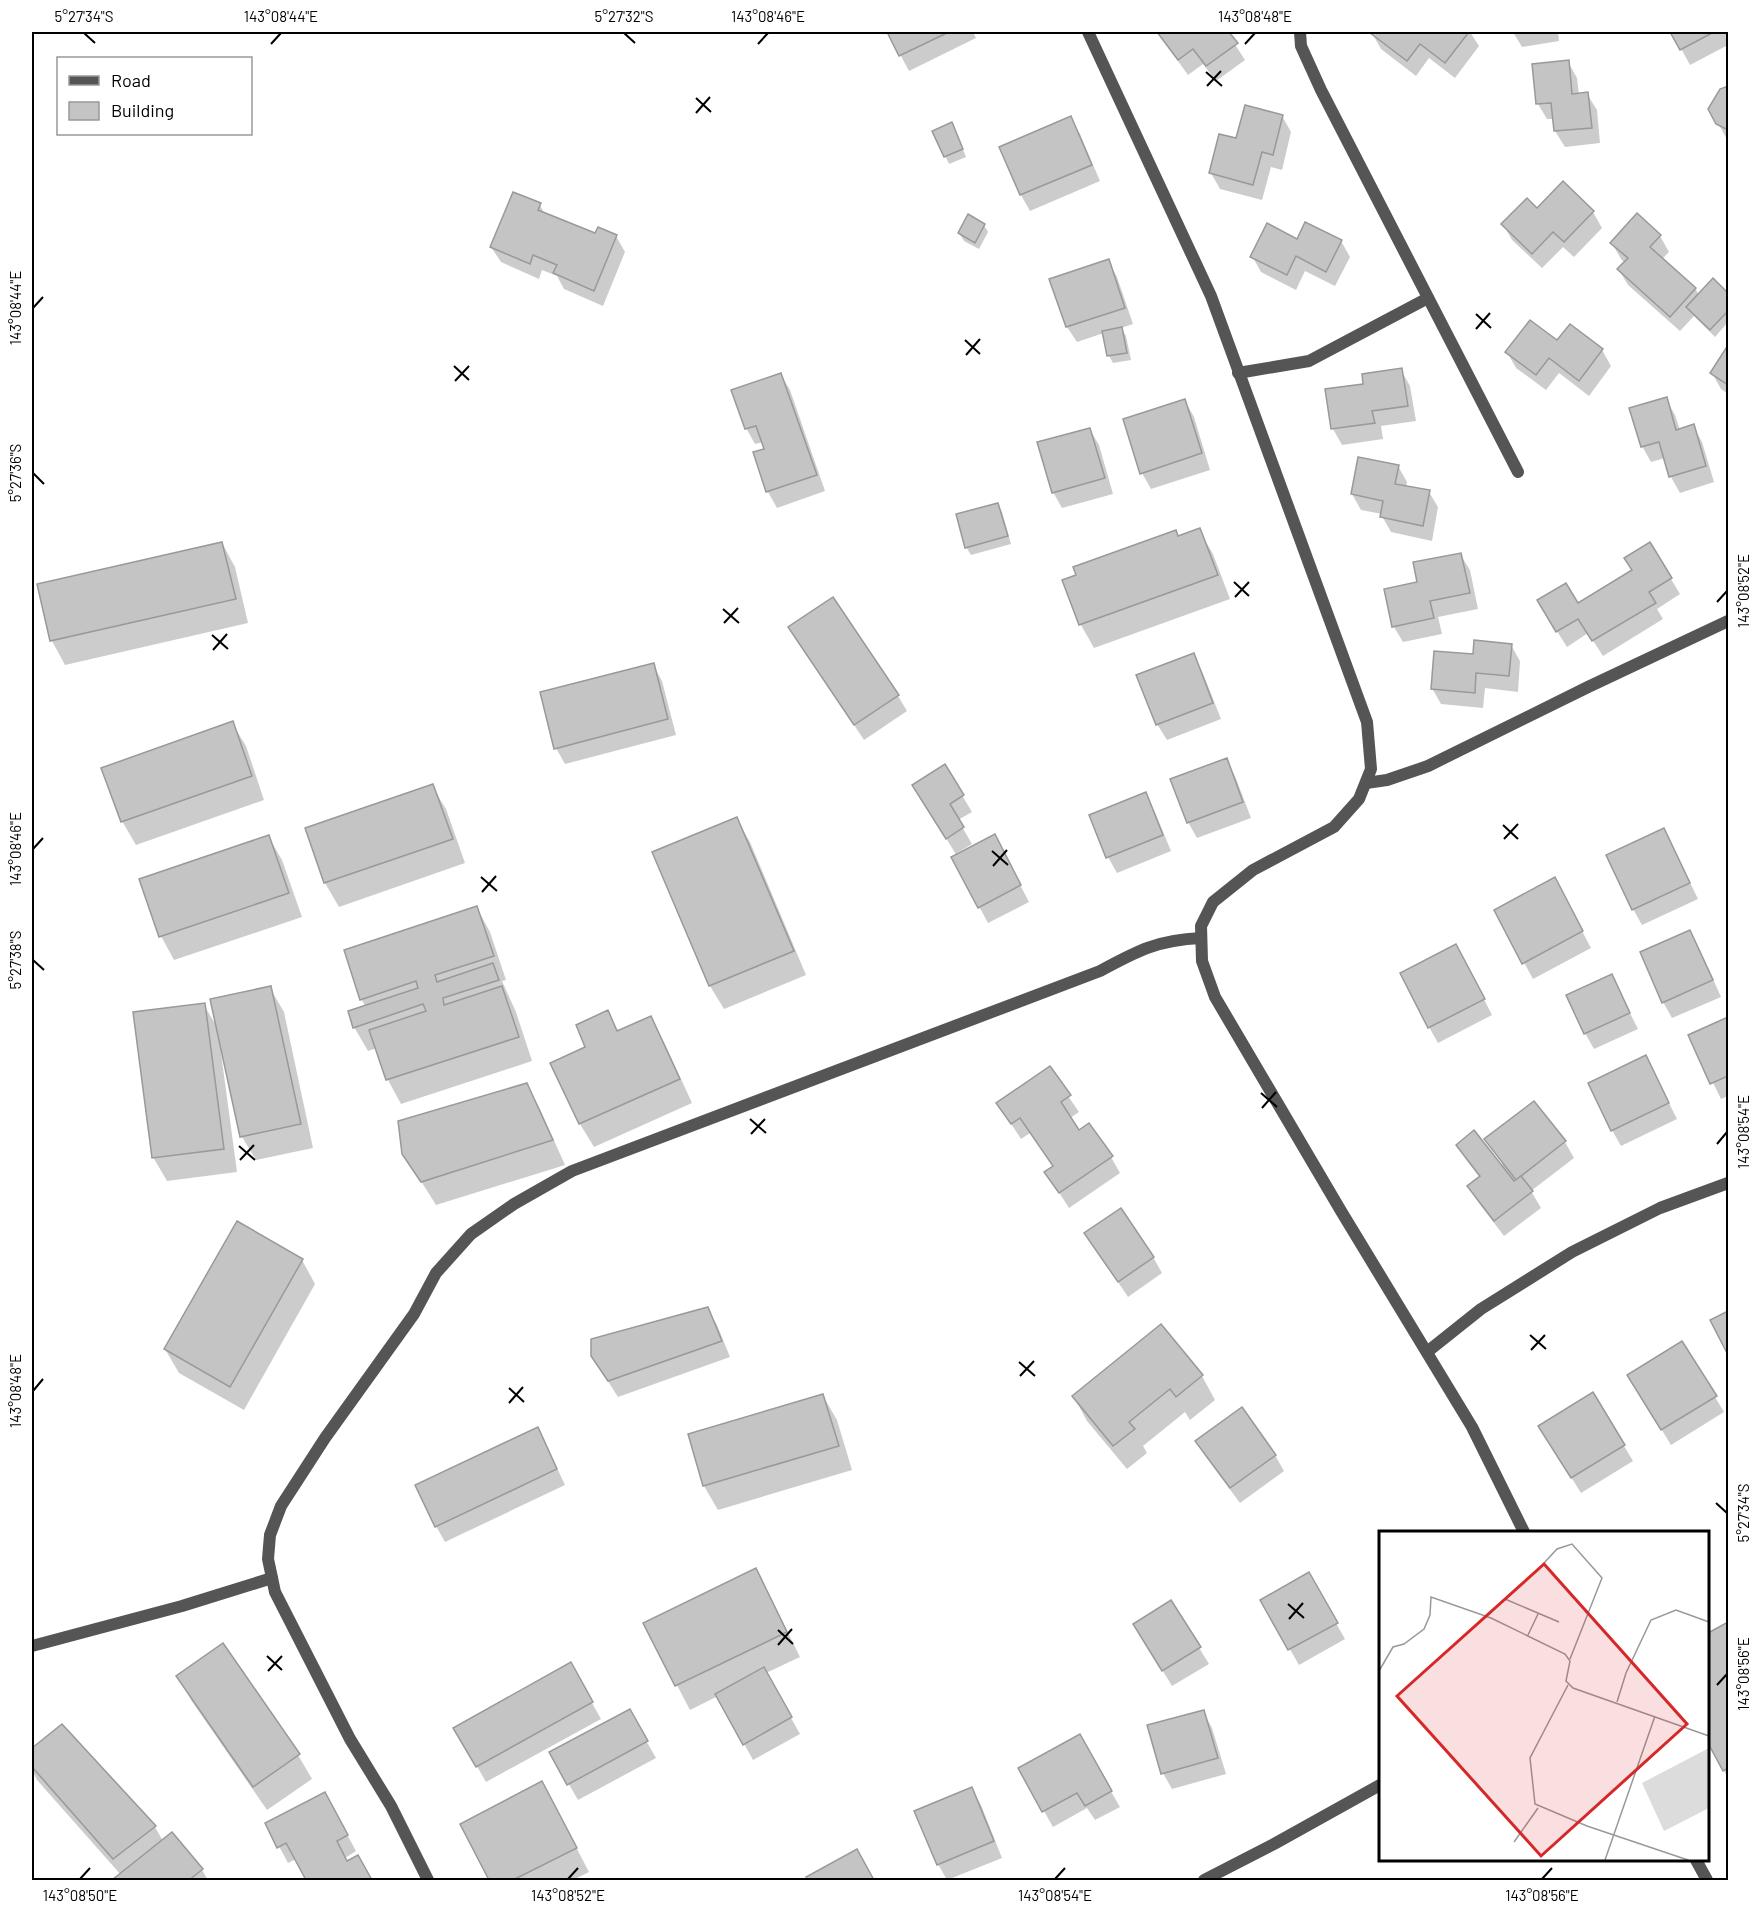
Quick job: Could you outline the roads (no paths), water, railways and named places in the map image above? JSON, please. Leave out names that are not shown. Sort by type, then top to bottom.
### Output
[{"type":"street","points":[[1088,32],[1210,296],[1367,722],[1371,769],[1359,799],[1334,826],[1253,870],[1214,902],[1201,926],[1202,962],[1215,997],[1341,1211],[1472,1426],[1523,1531]]},
{"type":"street","points":[[1300,32],[1301,46],[1321,90],[1518,472]]},
{"type":"street","points":[[1238,373],[1308,361],[1428,298]]},
{"type":"street","points":[[1366,783],[1387,780],[1428,766],[1728,621]]},
{"type":"street","points":[[428,1881],[391,1806],[350,1739],[275,1592],[268,1559],[270,1535],[281,1506],[325,1438],[414,1314],[436,1273],[471,1234],[514,1204],[572,1171],[1100,971],[1143,948],[1176,939],[1201,938]]},
{"type":"street","points":[[1426,1352],[1481,1308],[1572,1252],[1660,1208],[1728,1183]]},
{"type":"street","points":[[32,1646],[182,1606],[272,1578]]},
{"type":"street","points":[[1204,1881],[1379,1786]]},
{"type":"street","points":[[1697,1861],[1707,1881]]}]
